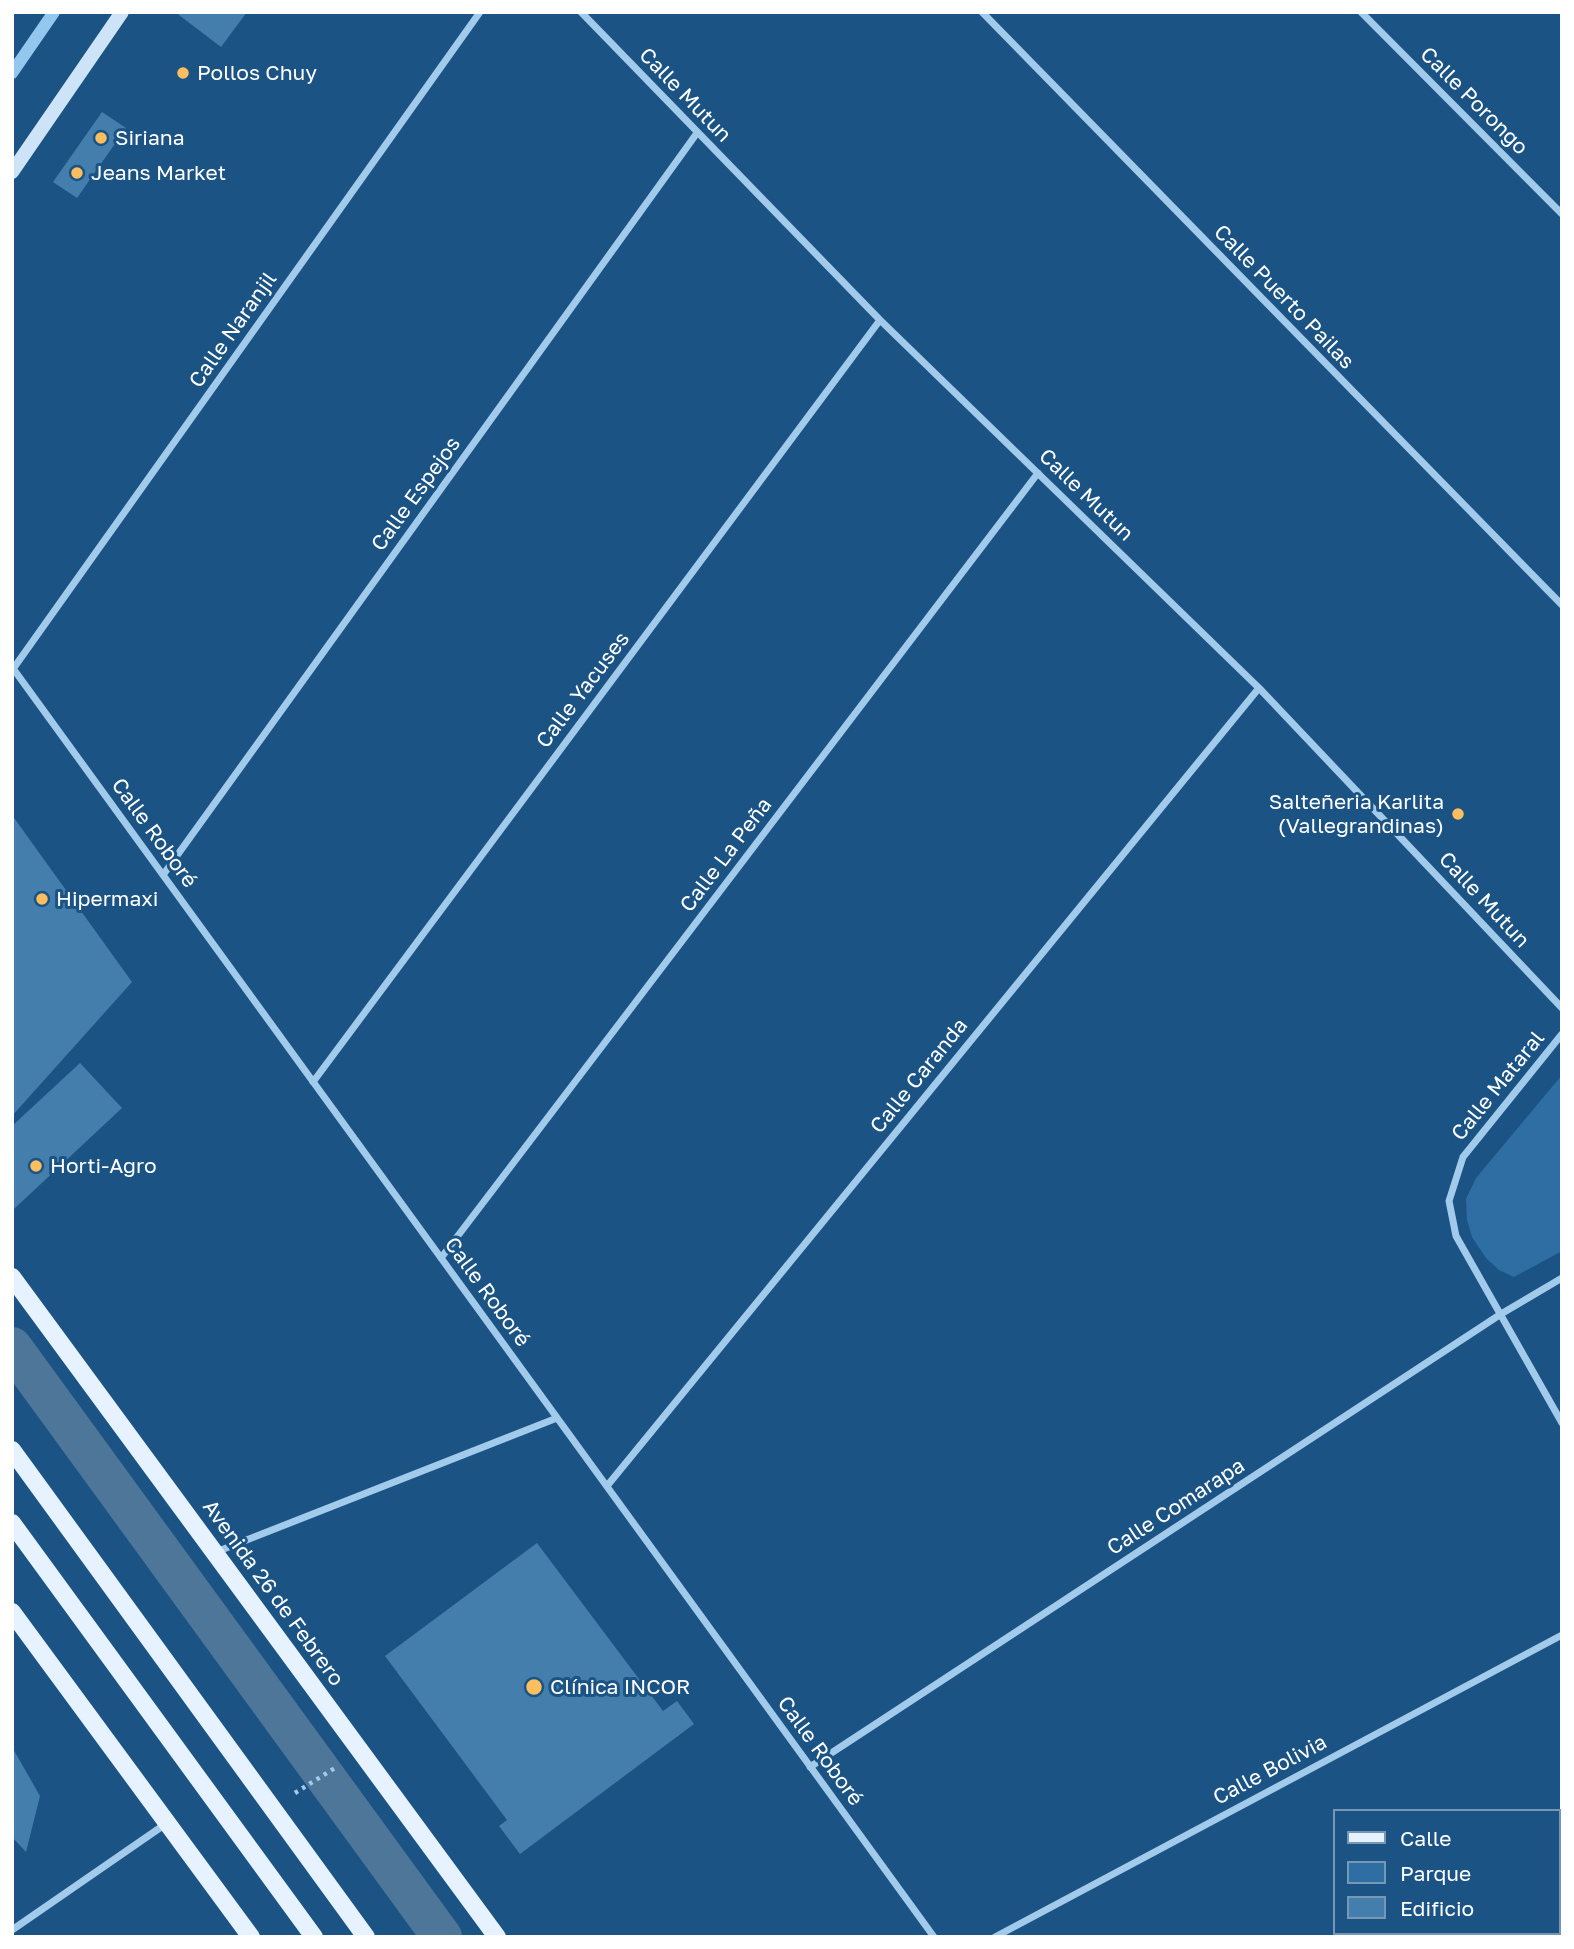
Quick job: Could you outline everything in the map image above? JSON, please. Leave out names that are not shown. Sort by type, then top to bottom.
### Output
[{"type":"main road","points":[[12,172],[122,12]]},
{"type":"main road","name":"Avenida 26 de Febrero","points":[[12,1277],[496,1937]]},
{"type":"main road","points":[[12,1450],[366,1937]]},
{"type":"main road","points":[[12,1523],[314,1937]]},
{"type":"main road","points":[[12,1612],[251,1937]]},
{"type":"street","name":"Calle Naranjil","points":[[13,668],[481,12]]},
{"type":"street","name":"Calle Mutun","points":[[581,12],[880,320],[1259,688],[1562,1008]]},
{"type":"street","name":"Calle Puerto Pailas","points":[[982,12],[1562,605]]},
{"type":"street","name":"Calle Porongo","points":[[1361,12],[1562,214]]},
{"type":"street","name":"Calle Espejos","points":[[163,875],[697,133]]},
{"type":"street","name":"Calle Yacuses","points":[[313,1082],[880,320]]},
{"type":"street","name":"Calle La Peña","points":[[441,1258],[1038,474]]},
{"type":"street","name":"Calle Roboré","points":[[13,668],[934,1937]]},
{"type":"street","name":"Calle Caranda","points":[[607,1486],[1259,688]]},
{"type":"street","name":"Calle Mataral","points":[[1562,1034],[1463,1157],[1449,1201],[1456,1237],[1562,1423]]},
{"type":"street","name":"Calle Comarapa","points":[[810,1767],[1501,1314],[1562,1278]]},
{"type":"street","points":[[215,1553],[557,1418]]},
{"type":"street","name":"Calle Bolivia","points":[[995,1937],[1562,1635]]},
{"type":"street","points":[[12,1930],[167,1823]]},
{"type":"path","points":[[294,1794],[338,1766]]},
{"type":"green space","points":[[1562,1075],[1562,1251],[1514,1277],[1499,1270],[1486,1258],[1472,1237],[1467,1220],[1466,1199],[1476,1178]]},
{"type":"building","points":[[175,12],[247,12],[221,47]]},
{"type":"building","points":[[102,112],[126,128],[77,198],[53,182]]},
{"type":"building","name":"Hipermaxi","points":[[12,815],[132,982],[12,1116]]},
{"type":"building","name":"Horti-Agro","points":[[80,1063],[122,1108],[14,1209],[12,1126]]},
{"type":"building","points":[[537,1543],[663,1711],[677,1701],[694,1724],[520,1854],[499,1826],[507,1820],[385,1656]]},
{"type":"building","points":[[12,1747],[40,1796],[26,1852],[12,1837]]},
{"type":"waterway","points":[[12,73],[54,12]]},
{"type":"waterway","points":[[12,1347],[442,1937]]},
{"type":"place","name":"Pollos Chuy","points":[[183,73]]},
{"type":"place","name":"Siriana","points":[[101,138]]},
{"type":"place","name":"Jeans Market","points":[[77,173]]},
{"type":"place","name":"Salteñeria Karlita (Vallegrandinas)","points":[[1458,814]]},
{"type":"place","name":"Hipermaxi","points":[[42,899]]},
{"type":"place","name":"Horti-Agro","points":[[36,1166]]},
{"type":"place","name":"Clínica INCOR","points":[[534,1687]]}]
